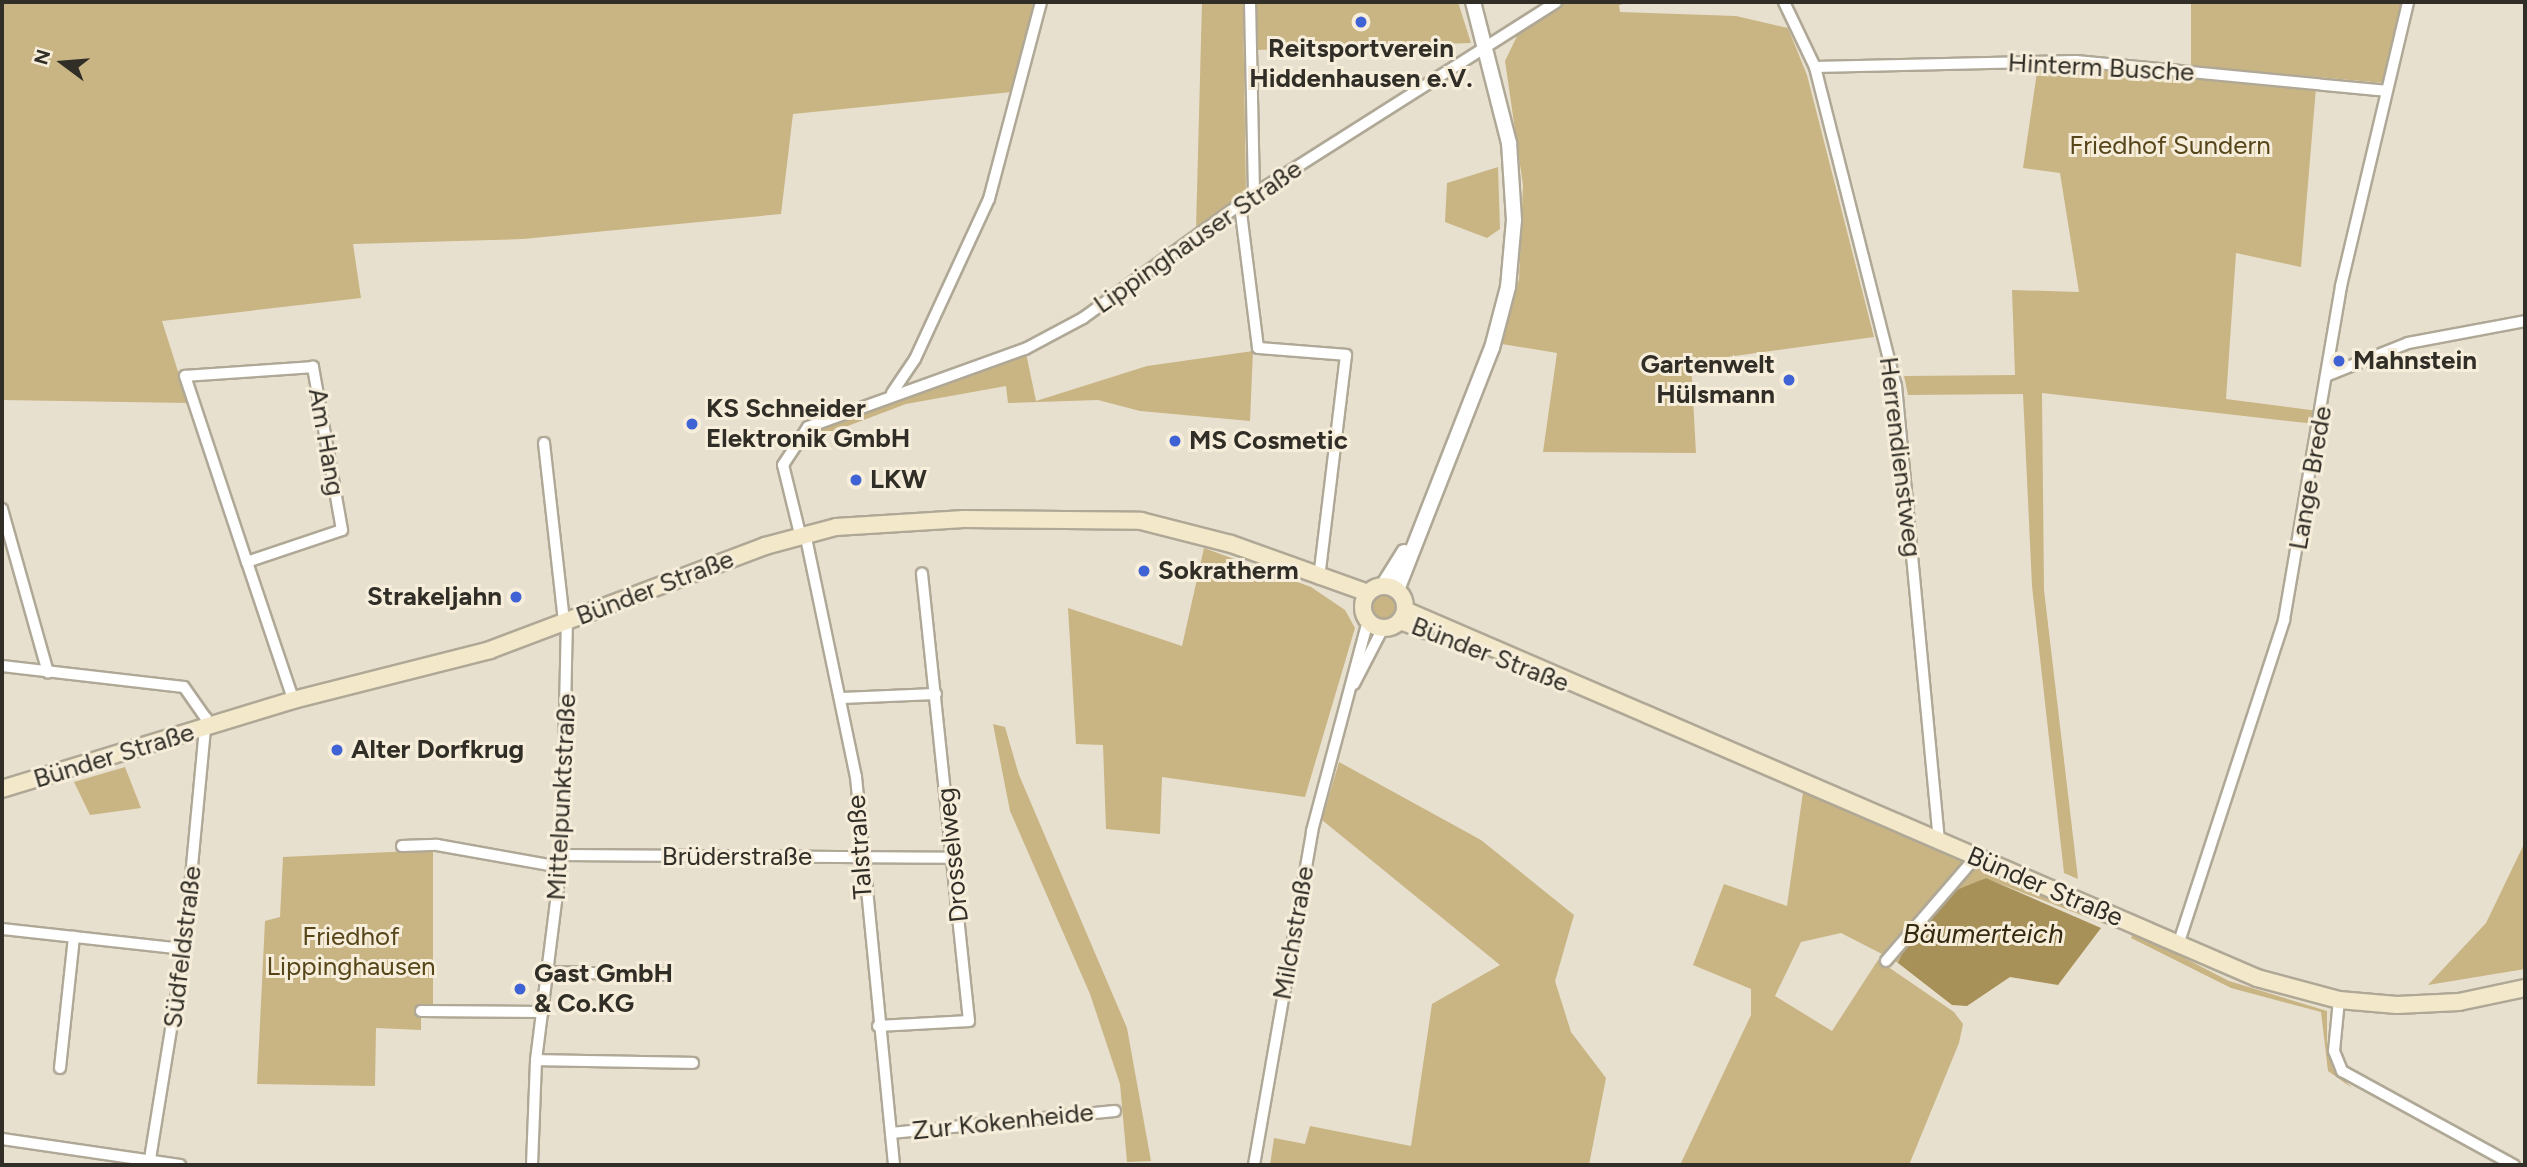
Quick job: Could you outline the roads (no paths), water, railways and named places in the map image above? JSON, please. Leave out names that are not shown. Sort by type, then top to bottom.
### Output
[{"type":"main road","name":"Bünder Straße","points":[[2,789],[293,700],[490,650],[802,533],[900,521],[1142,521],[1231,544],[1365,599]]},
{"type":"main road","points":[[1390,588],[1402,615],[1376,625],[1365,599],[1390,588]]},
{"type":"main road","name":"Bünder Straße","points":[[1402,615],[2256,978],[2339,1000],[2434,1004],[2525,988]]},
{"type":"street","points":[[892,393],[915,359],[989,199],[1041,2]]},
{"type":"street","points":[[1250,2],[1255,194]]},
{"type":"street","points":[[1390,588],[1428,508],[1492,348],[1508,287],[1513,184],[1486,47],[1473,2]]},
{"type":"street","name":"Lippinghauser Straße","points":[[802,533],[783,473],[789,450],[821,418],[1025,349],[1083,318],[1255,194],[1556,2]]},
{"type":"street","name":"Herrendienstweg","points":[[1784,2],[1815,67],[1896,386],[1939,842]]},
{"type":"street","name":"Lange Brede","points":[[2178,945],[2284,620],[2328,375],[2341,286],[2408,2]]},
{"type":"street","name":"Hinterm Busche","points":[[1815,67],[2046,60],[2386,91]]},
{"type":"street","points":[[1240,205],[1258,348],[1346,355],[1319,578]]},
{"type":"street","points":[[2328,375],[2408,344],[2525,321]]},
{"type":"street","points":[[915,359],[926,382]]},
{"type":"street","name":"Am Hang","points":[[247,562],[342,530],[313,367],[186,376],[247,562],[293,700]]},
{"type":"street","name":"Mittelpunktstraße","points":[[532,1165],[536,1060],[561,861],[565,622],[544,443]]},
{"type":"street","points":[[2,509],[48,673]]},
{"type":"street","name":"Talstraße","points":[[802,533],[841,698],[856,777],[859,857],[894,1165]]},
{"type":"street","name":"Drosselweg","points":[[878,1026],[969,1021],[922,573]]},
{"type":"street","name":"Milchstraße","points":[[1254,1165],[1312,831],[1345,702],[1376,625]]},
{"type":"street","points":[[2,666],[184,687],[198,700],[207,727]]},
{"type":"street","points":[[841,698],[936,694]]},
{"type":"street","name":"Südfeldstraße","points":[[150,1163],[184,949],[207,727]]},
{"type":"street","name":"Brüderstraße","points":[[402,846],[437,845],[561,861],[954,858]]},
{"type":"street","points":[[1886,961],[1975,858]]},
{"type":"street","points":[[2,929],[184,949]]},
{"type":"street","points":[[60,1068],[74,937]]},
{"type":"street","points":[[549,972],[667,975]]},
{"type":"street","points":[[2339,1000],[2334,1051],[2342,1071],[2514,1165]]},
{"type":"street","points":[[421,1011],[542,1012]]},
{"type":"street","points":[[536,1060],[693,1063]]},
{"type":"street","name":"Zur Kokenheide","points":[[891,1133],[1115,1111]]},
{"type":"street","points":[[2,1139],[150,1163],[180,1165]]},
{"type":"water","name":"Bäumerteich","points":[[1986,878],[2101,928],[2058,985],[2010,977],[1967,1006],[1952,1005],[1898,963],[1911,934],[1954,891]]},
{"type":"place","name":"Reitsportverein Hiddenhausen e.V.","points":[[1361,22]]},
{"type":"place","name":"Mahnstein","points":[[2339,361]]},
{"type":"place","name":"Gartenwelt Hülsmann","points":[[1789,380]]},
{"type":"place","name":"KS Schneider Elektronik GmbH","points":[[692,424]]},
{"type":"place","name":"MS Cosmetic","points":[[1175,441]]},
{"type":"place","name":"LKW","points":[[856,480]]},
{"type":"place","name":"Sokratherm","points":[[1144,571]]},
{"type":"place","name":"Strakeljahn","points":[[516,597]]},
{"type":"place","name":"Alter Dorfkrug","points":[[337,750]]},
{"type":"place","name":"Gast GmbH & Co.KG","points":[[520,989]]},
{"type":"park label","name":"Friedhof Sundern","points":[[2170,146]]},
{"type":"park label","name":"Friedhof Lippinghausen","points":[[351,952]]}]
